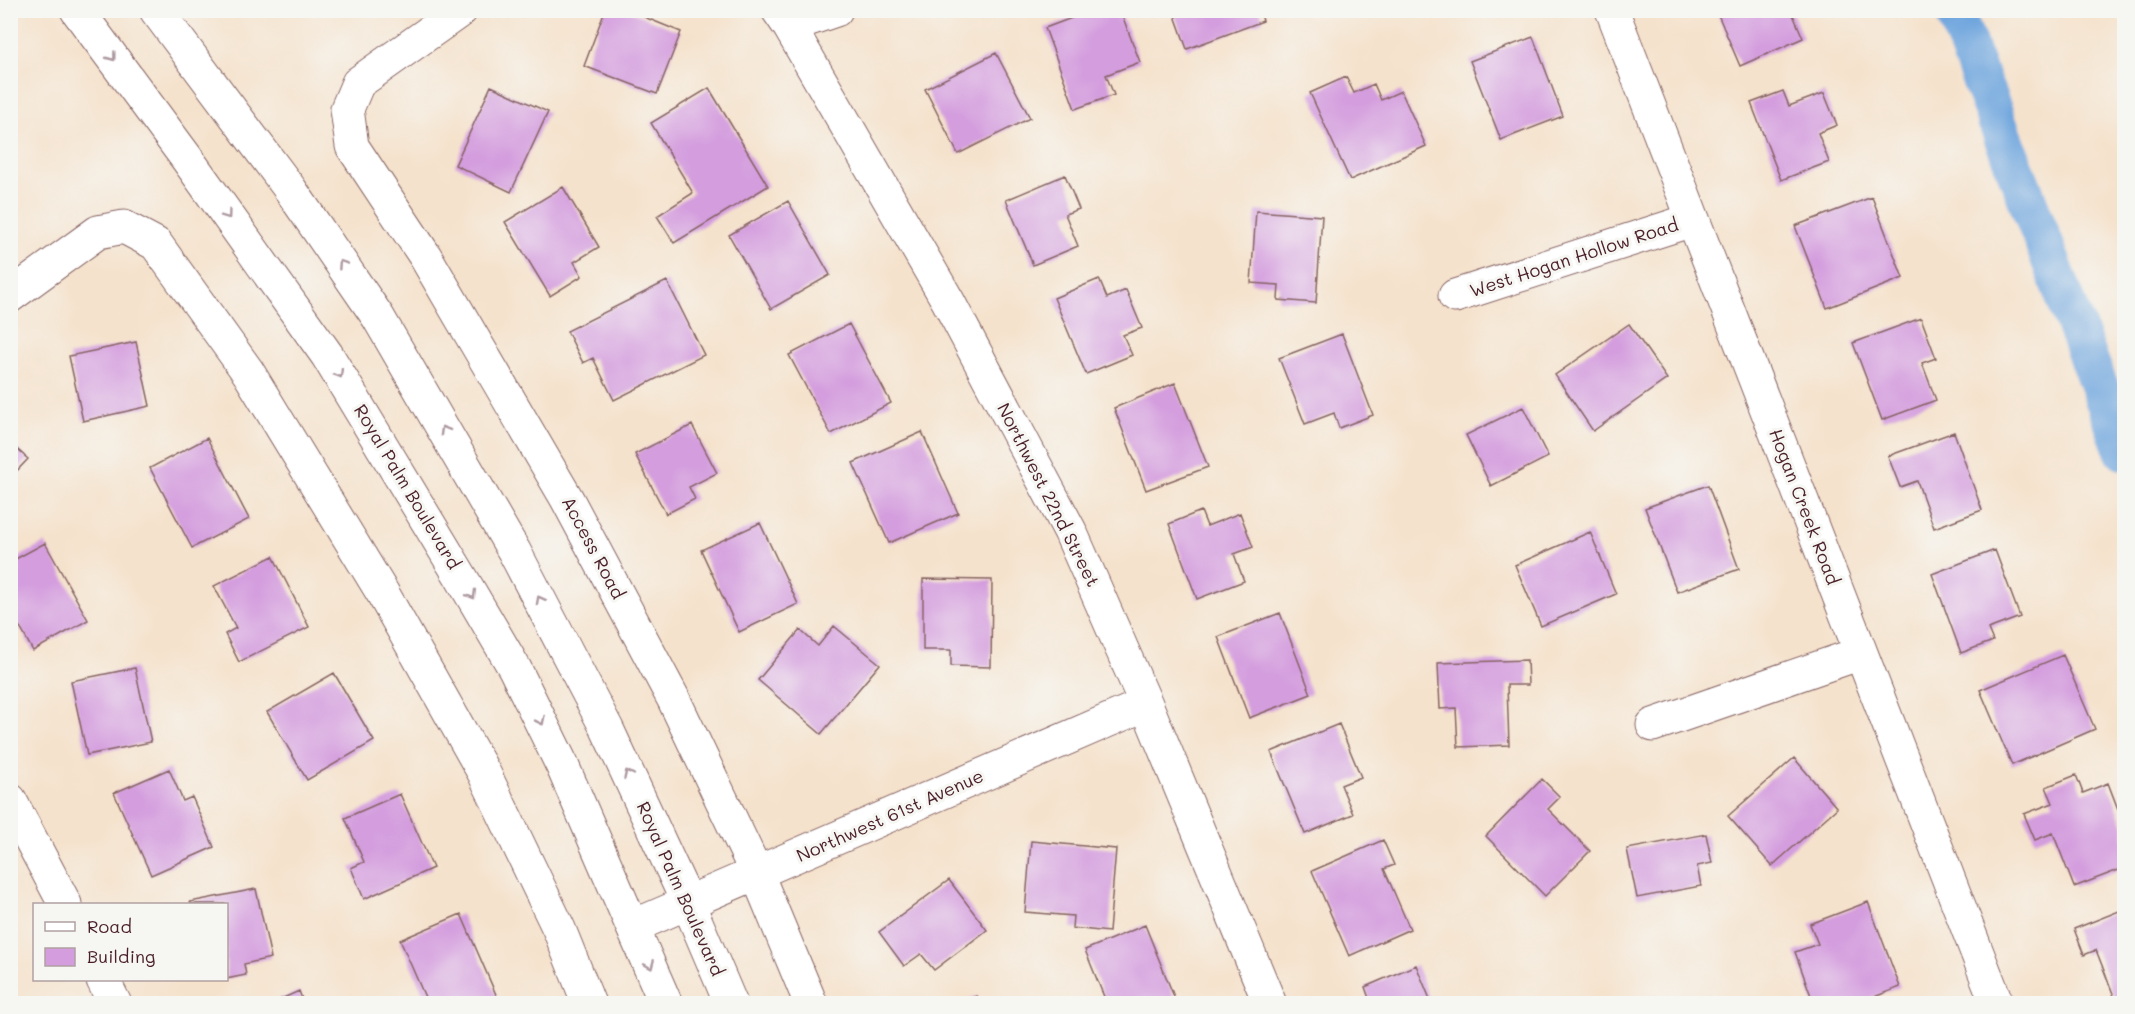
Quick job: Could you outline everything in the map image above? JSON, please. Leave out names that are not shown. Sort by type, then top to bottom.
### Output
[{"type":"street","name":"Royal Palm Boulevard","points":[[77,10],[188,160],[327,355],[515,669],[562,765],[666,1004]]},
{"type":"street","name":"Royal Palm Boulevard","points":[[156,10],[290,189],[378,317],[514,551],[607,729],[688,903],[731,1004]]},
{"type":"street","name":"Access Road","points":[[461,10],[358,83],[347,109],[352,146],[425,256],[567,499],[673,698],[757,874],[811,1004]]},
{"type":"street","points":[[784,18],[836,10]]},
{"type":"street","name":"Hogan Creek Road","points":[[1612,10],[1997,1004]]},
{"type":"street","name":"Northwest 22nd Street","points":[[784,18],[948,301],[1070,531],[1146,704],[1270,1004]]},
{"type":"street","name":"West Hogan Hollow Road","points":[[1455,296],[1692,220]]},
{"type":"street","points":[[10,296],[98,232],[124,228],[156,244],[248,372],[382,592],[484,773],[559,929],[589,1004]]},
{"type":"street","points":[[1653,725],[1861,653]]},
{"type":"street","name":"Northwest 61st Avenue","points":[[634,927],[1146,704]]},
{"type":"street","points":[[10,800],[64,903]]},
{"type":"street","points":[[104,981],[115,1004]]},
{"type":"building","points":[[605,10],[627,10],[681,32],[657,94],[584,66]]},
{"type":"building","points":[[1093,10],[1120,10],[1140,62],[1106,75],[1114,95],[1075,109],[1045,28]]},
{"type":"building","points":[[1173,10],[1260,10],[1263,21],[1187,49]]},
{"type":"building","points":[[1716,10],[1791,10],[1803,38],[1740,66]]},
{"type":"building","points":[[1533,37],[1563,116],[1501,140],[1470,61]]},
{"type":"building","points":[[996,53],[1030,118],[958,154],[925,89]]},
{"type":"building","points":[[1346,77],[1354,93],[1374,84],[1381,100],[1401,91],[1426,146],[1350,180],[1310,93]]},
{"type":"building","points":[[491,86],[548,112],[511,192],[455,165]]},
{"type":"building","points":[[709,88],[768,186],[674,243],[657,216],[693,193],[651,123]]},
{"type":"building","points":[[1783,91],[1789,106],[1824,93],[1837,125],[1818,133],[1829,162],[1781,180],[1751,103]]},
{"type":"building","points":[[1065,175],[1079,209],[1065,214],[1078,246],[1033,265],[1006,200]]},
{"type":"building","points":[[563,187],[599,247],[574,262],[582,276],[550,296],[505,222]]},
{"type":"building","points":[[1872,197],[1903,278],[1827,308],[1795,226]]},
{"type":"building","points":[[788,201],[830,275],[771,309],[729,235]]},
{"type":"building","points":[[1256,211],[1322,216],[1316,303],[1278,300],[1279,285],[1251,283]]},
{"type":"building","points":[[1099,279],[1107,298],[1126,290],[1142,328],[1123,335],[1132,355],[1086,374],[1054,298]]},
{"type":"building","points":[[667,281],[704,355],[614,400],[593,358],[583,363],[567,331]]},
{"type":"building","points":[[1921,318],[1936,358],[1922,363],[1936,400],[1882,420],[1853,343]]},
{"type":"building","points":[[849,324],[891,403],[831,434],[789,355]]},
{"type":"building","points":[[1629,324],[1667,379],[1593,431],[1555,375]]},
{"type":"building","points":[[1342,334],[1373,415],[1339,428],[1334,413],[1305,424],[1279,358]]},
{"type":"building","points":[[136,342],[150,406],[83,421],[69,356]]},
{"type":"building","points":[[1175,383],[1208,467],[1146,490],[1114,408]]},
{"type":"building","points":[[1523,407],[1548,457],[1491,486],[1466,435]]},
{"type":"building","points":[[692,425],[717,473],[689,487],[695,499],[666,514],[635,454]]},
{"type":"building","points":[[922,432],[958,513],[889,543],[853,463]]},
{"type":"building","points":[[1954,432],[1982,510],[1934,528],[1917,481],[1900,487],[1888,456]]},
{"type":"building","points":[[207,438],[249,519],[192,548],[150,468]]},
{"type":"building","points":[[10,443],[28,459],[10,478]]},
{"type":"building","points":[[1708,485],[1739,569],[1677,592],[1645,508]]},
{"type":"building","points":[[1201,511],[1207,526],[1240,513],[1253,547],[1234,554],[1244,581],[1197,599],[1169,524]]},
{"type":"building","points":[[760,523],[798,604],[739,632],[701,550]]},
{"type":"building","points":[[1590,532],[1616,594],[1541,626],[1515,565]]},
{"type":"building","points":[[45,543],[88,620],[33,651],[10,609],[10,562]]},
{"type":"building","points":[[1995,550],[2020,617],[1988,629],[1993,641],[1961,653],[1932,574]]},
{"type":"building","points":[[273,556],[309,627],[239,662],[225,634],[236,628],[214,586]]},
{"type":"building","points":[[923,579],[992,580],[991,667],[951,666],[951,650],[923,650]]},
{"type":"building","points":[[1280,613],[1311,694],[1249,718],[1218,637]]},
{"type":"building","points":[[834,626],[880,664],[821,734],[758,680],[800,630],[818,646]]},
{"type":"building","points":[[2063,655],[2095,729],[2012,765],[1980,690]]},
{"type":"building","points":[[1527,660],[1528,685],[1507,685],[1509,745],[1458,747],[1456,708],[1440,709],[1438,663]]},
{"type":"building","points":[[135,668],[151,742],[87,755],[71,681]]},
{"type":"building","points":[[334,673],[374,741],[307,780],[267,712]]},
{"type":"building","points":[[1339,724],[1361,777],[1341,785],[1353,814],[1305,834],[1271,752]]},
{"type":"building","points":[[1794,758],[1837,808],[1772,866],[1728,816]]},
{"type":"building","points":[[169,769],[183,801],[192,797],[214,847],[151,875],[114,793]]},
{"type":"building","points":[[2076,775],[2083,793],[2108,783],[2124,825],[2124,879],[2121,869],[2074,887],[2053,833],[2035,840],[2024,814],[2053,803],[2046,787]]},
{"type":"building","points":[[1542,779],[1560,797],[1548,809],[1590,851],[1545,896],[1486,836]]},
{"type":"building","points":[[400,794],[433,868],[364,899],[351,868],[364,862],[345,818]]},
{"type":"building","points":[[1706,834],[1712,863],[1697,866],[1701,886],[1637,898],[1627,849]]},
{"type":"building","points":[[1383,840],[1394,865],[1384,869],[1410,929],[1349,956],[1312,871]]},
{"type":"building","points":[[1031,841],[1116,849],[1109,932],[1072,928],[1073,916],[1025,912]]},
{"type":"building","points":[[949,880],[987,930],[934,970],[921,954],[904,966],[879,932]]},
{"type":"building","points":[[256,889],[271,958],[244,964],[246,975],[228,979],[228,903],[190,902]]},
{"type":"building","points":[[1868,902],[1900,987],[1856,1004],[1814,1004],[1795,952],[1818,944],[1810,924]]},
{"type":"building","points":[[2124,909],[2124,1001],[2117,1004],[2096,950],[2084,955],[2074,929]]},
{"type":"building","points":[[461,914],[497,997],[483,1004],[428,1004],[400,940]]},
{"type":"building","points":[[1145,925],[1177,1004],[1139,1004],[1138,1002],[1107,1004],[1085,950]]},
{"type":"building","points":[[1416,965],[1432,1004],[1371,1004],[1365,987]]},
{"type":"building","points":[[10,986],[18,1004],[10,1004]]},
{"type":"building","points":[[299,991],[304,1004],[270,1004]]},
{"type":"building","points":[[977,996],[980,1004],[957,1004],[957,1003]]},
{"type":"waterway","points":[[1954,10],[2124,451]]}]
